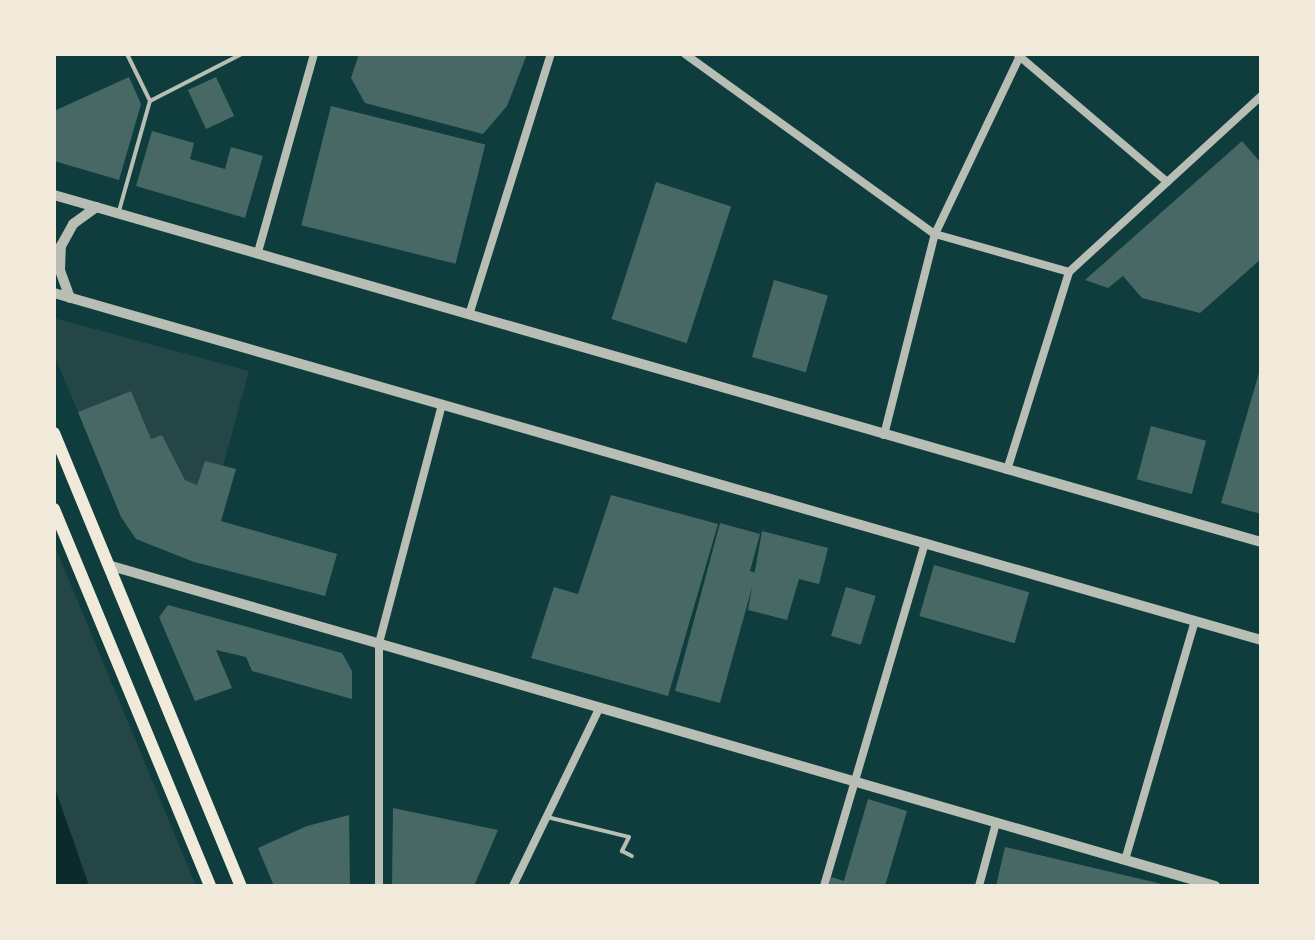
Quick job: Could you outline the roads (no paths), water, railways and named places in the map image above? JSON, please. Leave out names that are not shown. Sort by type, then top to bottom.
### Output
[{"type":"main road","points":[[54,433],[241,886]]},
{"type":"main road","points":[[54,509],[210,886]]},
{"type":"street","points":[[258,252],[314,54]]},
{"type":"street","points":[[469,315],[551,54]]},
{"type":"street","points":[[685,54],[935,234],[1069,272]]},
{"type":"street","points":[[884,435],[935,234],[1019,55],[1167,182]]},
{"type":"street","points":[[1007,470],[1069,272],[1261,96]]},
{"type":"street","points":[[54,195],[1261,542]]},
{"type":"street","points":[[70,298],[60,270],[61,246],[73,224],[96,207]]},
{"type":"street","points":[[54,293],[1261,640]]},
{"type":"street","points":[[379,886],[379,643],[442,404]]},
{"type":"street","points":[[824,886],[925,543]]},
{"type":"street","points":[[108,565],[1215,886]]},
{"type":"street","points":[[1125,860],[1195,621]]},
{"type":"street","points":[[513,886],[599,709]]},
{"type":"street","points":[[979,886],[996,823]]},
{"type":"lane","points":[[118,214],[150,101],[127,54]]},
{"type":"lane","points":[[150,101],[242,54]]},
{"type":"lane","points":[[547,817],[629,837],[622,851],[632,856]]}]
